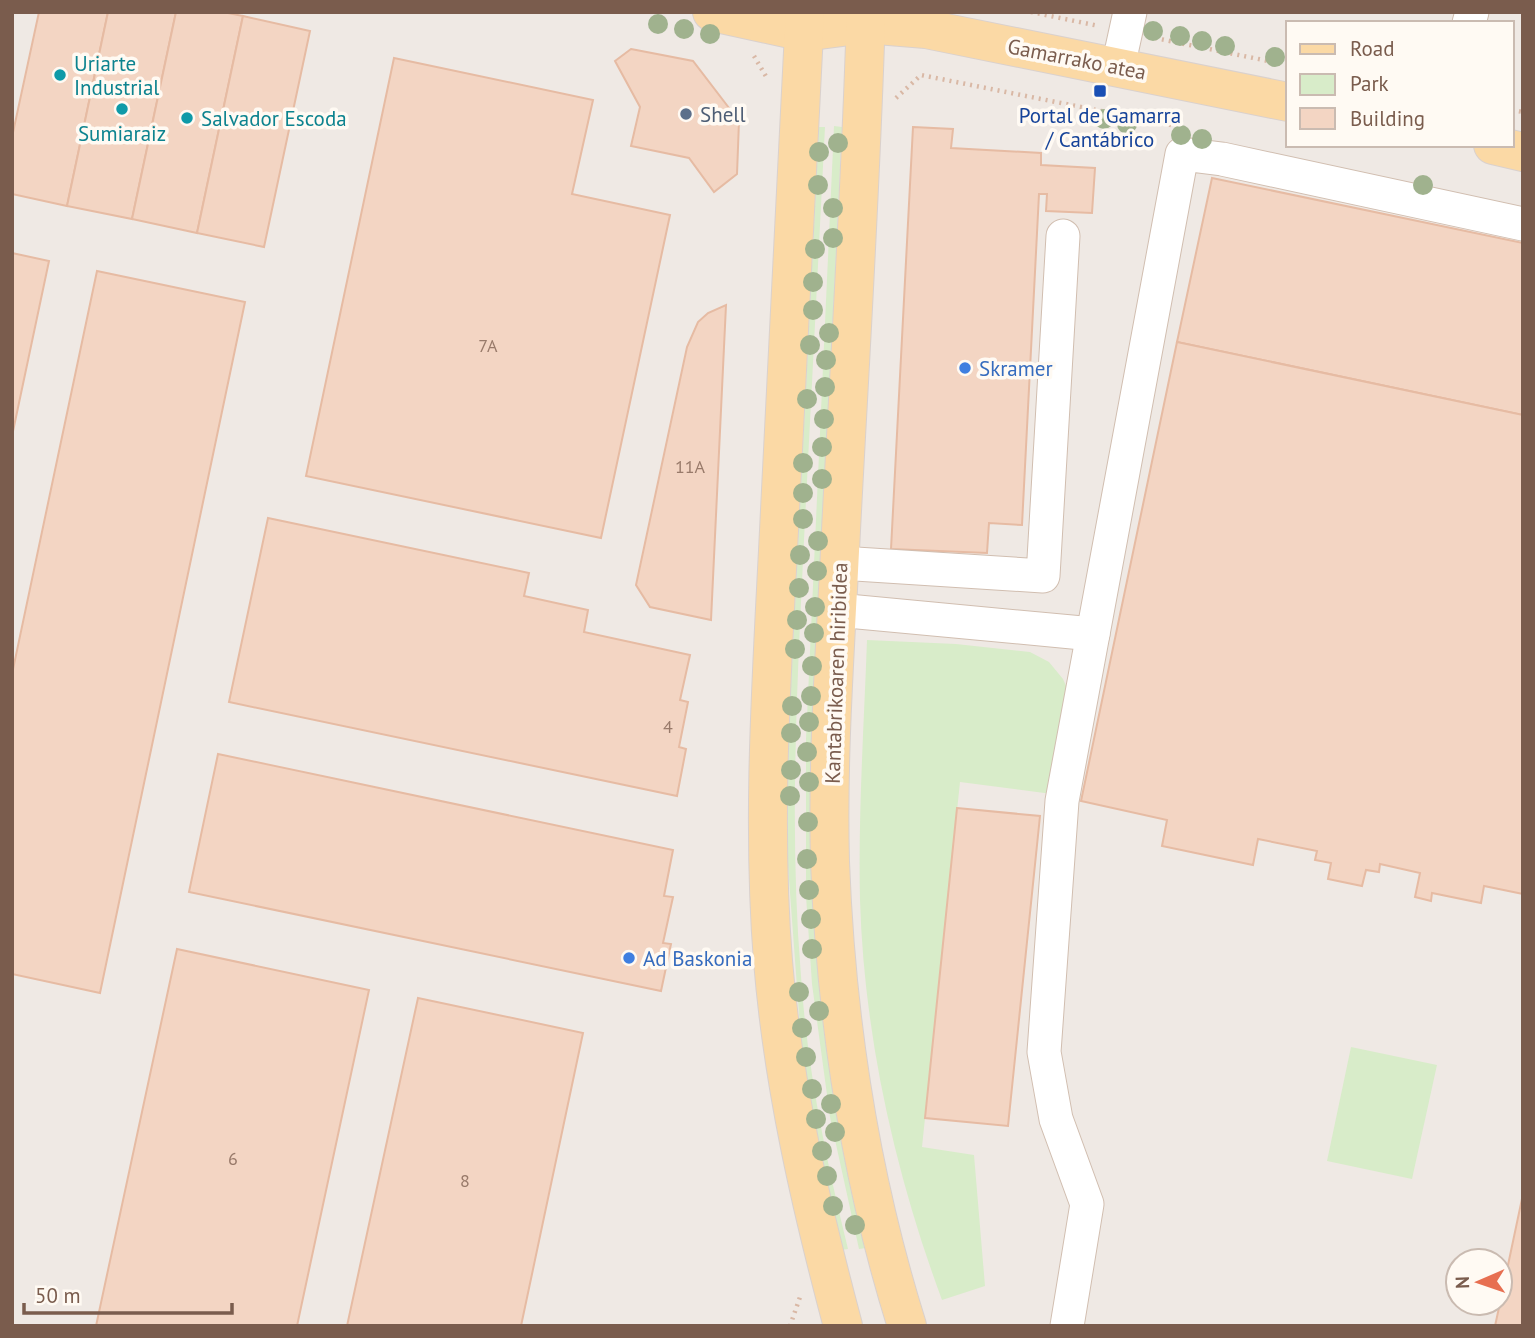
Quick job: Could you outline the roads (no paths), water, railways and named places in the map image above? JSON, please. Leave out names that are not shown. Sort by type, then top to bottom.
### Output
[{"type":"main road","name":"Gamarrako atea","points":[[712,12],[804,22],[859,16],[926,29],[1124,37],[1286,101]]},
{"type":"main road","name":"Kantabrikoaren hiribidea","points":[[859,16],[840,563],[831,737],[830,859],[835,955],[848,1064],[868,1173],[907,1326]]},
{"type":"main road","points":[[804,22],[769,735],[768,863],[773,962],[783,1055],[809,1195],[843,1326]]},
{"type":"main road","points":[[1502,147],[1523,152]]},
{"type":"lane","points":[[1067,1326],[1087,1204],[1056,1119],[1044,1052],[1062,801],[1182,154],[1222,159],[1523,224]]},
{"type":"lane","points":[[840,563],[1043,576],[1063,236]]},
{"type":"lane","points":[[837,610],[1093,634]]},
{"type":"place","name":"Uriarte Industrial","points":[[60,75]]},
{"type":"place","name":"Portal de Gamarra / Cantábrico","points":[[1100,91]]},
{"type":"place","name":"Sumiaraiz","points":[[122,109]]},
{"type":"place","name":"Shell","points":[[686,114]]},
{"type":"place","name":"Salvador Escoda","points":[[187,118]]},
{"type":"place","name":"Skramer","points":[[965,368]]},
{"type":"place","name":"Ad Baskonia","points":[[629,958]]}]
